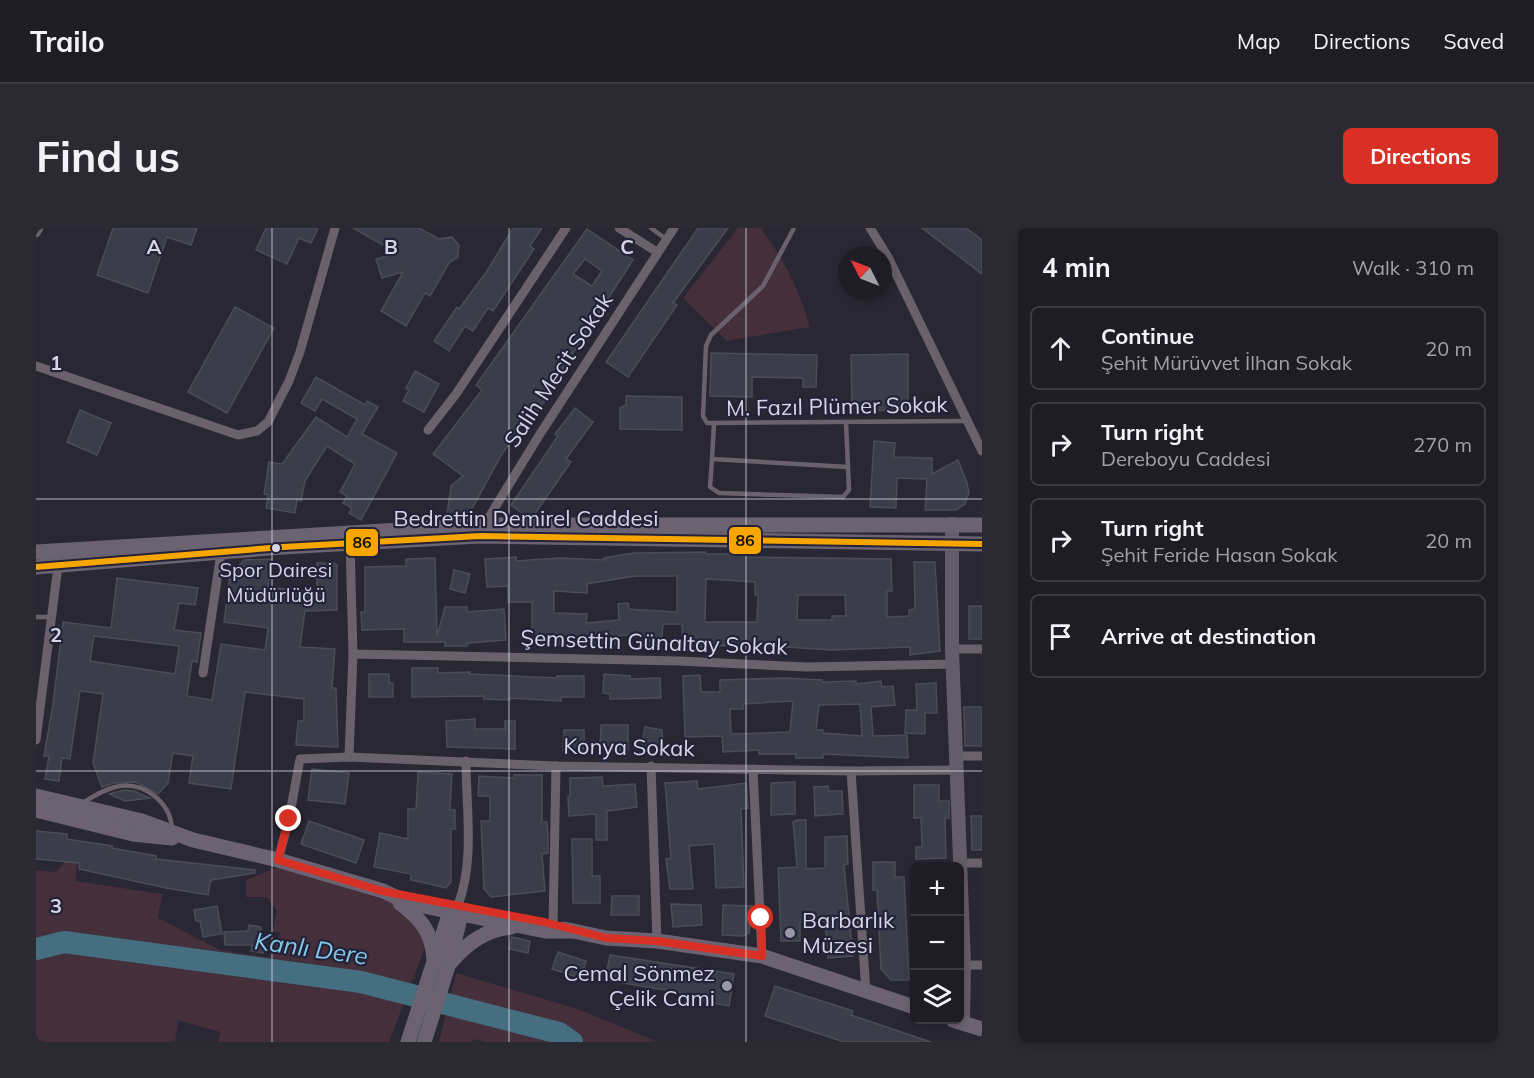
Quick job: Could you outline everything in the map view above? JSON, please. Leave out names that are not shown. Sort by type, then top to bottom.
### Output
[{"type":"main road","name":"Bedrettin Demirel Caddesi","points":[[36,552],[482,530],[982,525]]},
{"type":"main road","name":"Bedrettin Demirel Caddesi","points":[[36,567],[350,543],[482,530],[976,544]]},
{"type":"main road","points":[[36,796],[142,821],[193,840]]},
{"type":"main road","points":[[36,810],[133,834],[193,840],[278,860],[456,911],[545,931],[573,931]]},
{"type":"main road","points":[[382,891],[421,919],[432,940],[439,971]]},
{"type":"main road","points":[[456,911],[480,912],[553,925],[606,938],[657,941],[762,956],[910,1005]]},
{"type":"main road","points":[[408,1042],[421,1025],[456,911]]},
{"type":"main road","points":[[439,971],[468,945],[485,934],[504,927],[524,926]]},
{"type":"main road","points":[[964,1023],[982,1029]]},
{"type":"main road","points":[[421,1025],[423,1042]]},
{"type":"street","points":[[36,233],[39,228]]},
{"type":"street","points":[[36,366],[238,435],[257,431],[268,422],[289,381],[300,352],[335,228]]},
{"type":"street","points":[[428,430],[456,394],[566,228]]},
{"type":"street","points":[[619,228],[657,252]]},
{"type":"street","name":"Salih Mecit Sokak","points":[[482,530],[674,228]]},
{"type":"street","points":[[870,228],[888,257],[982,451]]},
{"type":"street","points":[[952,524],[952,649],[959,862]]},
{"type":"street","points":[[349,757],[353,654],[350,543]]},
{"type":"street","points":[[951,583],[958,558],[976,544]]},
{"type":"street","points":[[203,673],[221,553]]},
{"type":"street","points":[[36,740],[58,566]]},
{"type":"street","points":[[952,649],[982,649]]},
{"type":"street","name":"Şemsettin Günaltay Sokak","points":[[353,654],[679,661],[807,667],[953,664]]},
{"type":"street","name":"Konya Sokak","points":[[278,860],[289,819],[300,759],[349,757],[556,766],[851,771],[956,763],[982,756]]},
{"type":"street","points":[[456,911],[465,886],[468,862],[466,761]]},
{"type":"street","points":[[553,925],[556,766]]},
{"type":"street","points":[[651,766],[657,941]]},
{"type":"street","points":[[753,769],[762,956]]},
{"type":"street","points":[[851,771],[867,992]]},
{"type":"street","points":[[964,863],[982,863]]},
{"type":"street","points":[[964,964],[982,965]]},
{"type":"lane","points":[[651,228],[666,239]]},
{"type":"lane","name":"M. Fazıl Plümer Sokak","points":[[794,228],[762,286],[711,335],[706,346],[703,416],[707,423],[968,421]]},
{"type":"lane","points":[[714,424],[710,487],[719,493],[843,497],[849,490],[846,422]]},
{"type":"lane","points":[[712,459],[848,467]]},
{"type":"lane","points":[[36,617],[52,617]]},
{"type":"lane","points":[[77,806],[118,786],[142,789],[159,799],[169,811],[172,832]]},
{"type":"shaded area","points":[[738,228],[761,228],[790,275],[810,327],[727,341],[683,298]]},
{"type":"shaded area","points":[[70,856],[77,857],[76,881],[162,894],[158,918],[220,950],[271,958],[280,933],[273,931],[277,911],[267,897],[246,897],[246,880],[278,867],[397,904],[414,923],[423,942],[424,950],[389,1042],[218,1042],[220,1032],[178,1020],[175,1042],[36,1042],[36,870],[56,872]]},
{"type":"shaded area","points":[[456,973],[578,1009],[658,1042],[484,1042],[473,1039],[472,1042],[439,1042]]},
{"type":"building","points":[[113,228],[197,228],[191,245],[167,237],[148,293],[97,275]]},
{"type":"building","points":[[266,228],[318,228],[311,243],[299,238],[287,264],[256,250]]},
{"type":"building","points":[[353,228],[419,228],[439,239],[452,237],[459,245],[458,257],[449,263],[430,296],[425,293],[406,326],[381,311],[403,272],[382,278],[376,259],[397,253]]},
{"type":"building","points":[[513,228],[542,228],[530,246],[534,249],[493,311],[488,308],[473,331],[465,326],[449,351],[434,341],[457,307],[459,309],[487,271]]},
{"type":"building","points":[[698,228],[728,228],[673,303],[677,305],[628,377],[606,362]]},
{"type":"building","points":[[922,228],[966,228],[982,240],[982,274]]},
{"type":"building","points":[[587,229],[633,260],[558,376],[562,378],[537,412],[533,410],[502,454],[468,516],[447,514],[451,486],[463,476],[433,454],[482,390],[476,385]],"holes":[[[585,259],[602,271],[592,286],[573,274]]]},
{"type":"building","points":[[235,307],[274,328],[227,413],[188,392]]},
{"type":"building","points":[[711,353],[817,355],[816,387],[803,387],[803,378],[752,377],[752,397],[710,396]]},
{"type":"building","points":[[908,354],[908,410],[852,411],[851,355]]},
{"type":"building","points":[[415,371],[439,384],[424,412],[403,401],[409,390],[406,388]]},
{"type":"building","points":[[316,377],[365,405],[367,401],[378,407],[362,434],[397,453],[361,520],[349,513],[352,508],[343,503],[347,496],[340,492],[355,464],[327,446],[305,481],[301,501],[297,500],[295,513],[266,508],[268,495],[264,494],[269,462],[282,464],[316,417],[347,437],[357,419],[322,399],[315,411],[301,403]]},
{"type":"building","points":[[626,396],[682,397],[682,430],[620,429],[620,408],[626,405]]},
{"type":"building","points":[[575,408],[593,422],[566,459],[571,462],[534,515],[525,515],[511,505],[558,436],[555,434]]},
{"type":"building","points":[[80,410],[111,423],[97,455],[67,442]]},
{"type":"building","points":[[874,441],[895,443],[894,457],[932,458],[932,474],[958,460],[969,493],[965,504],[956,510],[925,510],[927,479],[897,478],[896,508],[870,507]]},
{"type":"building","points":[[706,552],[706,554],[742,554],[742,557],[891,559],[892,591],[887,591],[887,617],[909,616],[909,610],[915,609],[914,562],[935,562],[940,651],[910,655],[910,647],[832,650],[756,645],[703,646],[703,651],[683,651],[682,624],[663,624],[661,646],[640,645],[641,634],[616,636],[617,644],[559,646],[560,634],[532,634],[532,602],[508,602],[508,586],[487,587],[485,559],[516,557],[516,561],[560,558],[604,560],[604,558],[634,553]],"holes":[[[635,576],[677,576],[677,612],[629,609],[628,603],[618,604],[619,620],[586,623],[587,614],[554,613],[554,591],[587,593],[587,584]],[[706,579],[755,582],[755,595],[758,595],[757,622],[705,622]],[[798,595],[845,595],[846,616],[832,616],[832,620],[797,620]]]},
{"type":"building","points":[[435,558],[437,636],[445,607],[467,607],[467,612],[504,609],[506,640],[467,643],[467,646],[445,646],[445,642],[404,642],[404,629],[362,630],[361,612],[365,612],[365,567],[406,566],[406,559]]},
{"type":"building","points":[[272,559],[268,587],[317,593],[317,563],[337,565],[337,610],[305,611],[300,647],[335,649],[332,688],[336,688],[338,747],[296,745],[298,721],[304,721],[304,699],[245,692],[231,789],[189,783],[193,756],[173,753],[168,783],[158,794],[136,782],[114,783],[102,787],[93,763],[103,694],[80,691],[70,759],[62,758],[59,781],[45,779],[49,756],[44,756],[63,622],[111,628],[117,578],[198,588],[195,605],[179,603],[174,630],[201,633],[197,662],[192,661],[187,696],[212,700],[221,644],[265,650],[268,628],[224,622],[230,575],[244,560]],"holes":[[[94,636],[179,646],[175,674],[90,661]]]},
{"type":"building","points":[[454,570],[470,574],[465,593],[450,589]]},
{"type":"building","points":[[969,606],[982,606],[982,639],[969,639]]},
{"type":"building","points":[[412,668],[438,668],[438,673],[470,672],[470,674],[557,678],[557,676],[584,676],[584,697],[561,697],[561,701],[484,699],[484,696],[412,697]]},
{"type":"building","points":[[369,674],[389,674],[389,683],[393,683],[393,697],[369,697]]},
{"type":"building","points":[[604,674],[630,676],[630,679],[660,678],[661,698],[610,699],[610,694],[603,693]]},
{"type":"building","points":[[700,675],[701,692],[720,692],[720,680],[784,678],[822,680],[822,682],[856,681],[856,684],[881,681],[882,687],[893,686],[895,705],[871,707],[873,736],[907,735],[908,758],[823,754],[823,758],[796,758],[796,754],[759,754],[759,750],[723,752],[722,736],[685,737],[683,676]],"holes":[[[793,701],[790,732],[731,734],[730,709],[743,709],[743,704]],[[860,704],[862,736],[823,733],[823,730],[816,730],[819,705]]]},
{"type":"building","points":[[936,683],[937,713],[925,713],[925,734],[905,733],[906,710],[917,710],[916,684]]},
{"type":"building","points":[[964,707],[982,707],[982,746],[965,746]]},
{"type":"building","points":[[475,719],[475,729],[505,729],[505,721],[515,721],[515,749],[447,747],[446,721]]},
{"type":"building","points":[[601,725],[628,725],[628,750],[600,750]]},
{"type":"building","points":[[645,727],[662,730],[663,749],[642,745]]},
{"type":"building","points":[[564,730],[584,730],[584,751],[563,751]]},
{"type":"building","points":[[312,769],[349,773],[345,804],[308,800]]},
{"type":"building","points":[[418,772],[452,774],[450,810],[455,810],[455,829],[451,829],[451,882],[446,888],[411,880],[411,874],[374,867],[380,833],[408,839],[408,809],[416,809]]},
{"type":"building","points":[[514,775],[542,775],[542,822],[547,822],[548,836],[548,853],[542,854],[545,891],[491,897],[484,889],[481,821],[490,821],[490,796],[478,796],[479,776],[514,778]]},
{"type":"building","points":[[602,777],[603,786],[635,784],[637,807],[607,811],[607,840],[596,840],[596,814],[569,816],[568,797],[570,796],[570,778]]},
{"type":"building","points":[[697,781],[698,789],[746,783],[748,808],[741,809],[744,887],[716,888],[714,844],[689,846],[693,889],[670,889],[666,859],[671,858],[665,783]]},
{"type":"building","points":[[795,782],[795,814],[771,815],[771,783]]},
{"type":"building","points":[[914,785],[939,785],[939,801],[949,801],[949,818],[945,818],[946,858],[916,859],[916,847],[922,847],[921,818],[914,818]]},
{"type":"building","points":[[828,786],[829,791],[842,791],[843,814],[815,816],[814,787]]},
{"type":"building","points":[[125,790],[150,798],[125,801],[109,794]]},
{"type":"building","points":[[971,816],[982,816],[982,850],[972,850]]},
{"type":"building","points":[[806,820],[806,869],[825,868],[825,837],[847,836],[848,864],[844,865],[853,956],[828,958],[825,921],[800,923],[800,941],[781,941],[778,868],[797,867],[793,822]]},
{"type":"building","points":[[309,821],[364,840],[356,863],[301,844]]},
{"type":"building","points":[[36,831],[67,834],[67,839],[112,846],[112,848],[156,856],[156,859],[255,870],[255,873],[211,880],[208,895],[166,888],[79,869],[79,863],[36,859]]},
{"type":"building","points":[[572,839],[592,839],[592,876],[600,876],[600,903],[573,903]]},
{"type":"building","points":[[873,862],[895,862],[895,877],[904,877],[909,980],[891,980],[881,969],[877,890],[873,890]]},
{"type":"building","points":[[612,896],[639,896],[639,915],[611,915]]},
{"type":"building","points":[[671,904],[701,905],[702,925],[673,927]]},
{"type":"building","points":[[723,905],[752,906],[749,933],[743,936],[722,935]]},
{"type":"building","points":[[217,906],[222,934],[203,937],[200,921],[196,921],[194,910]]},
{"type":"building","points":[[249,925],[261,927],[260,938],[265,940],[263,953],[251,951],[252,945],[225,945],[224,932],[248,931]]},
{"type":"building","points":[[512,937],[530,941],[528,953],[509,949]]},
{"type":"building","points":[[558,952],[586,961],[581,978],[552,969]]},
{"type":"building","points":[[610,955],[734,974],[729,1006],[699,1001],[700,996],[605,980]]},
{"type":"building","points":[[775,986],[853,1011],[851,1015],[931,1042],[844,1042],[765,1016]]},
{"type":"waterway","name":"Kanlı Dere","points":[[36,949],[64,942],[361,982],[559,1033],[572,1042]]},
{"type":"transit line","name":"86","points":[[36,567],[283,547],[480,536],[982,544]]},
{"type":"place","name":"Spor Dairesi Müdürlüğü","points":[[276,548]]},
{"type":"place","name":"Barbarlık Müzesi","points":[[790,933]]},
{"type":"place","name":"Cemal Sönmez Çelik Cami","points":[[727,986]]},
{"type":"route","points":[[289,819],[278,860],[382,891],[458,905],[480,912],[544,922],[606,938],[657,941],[762,956],[761,918]]}]
